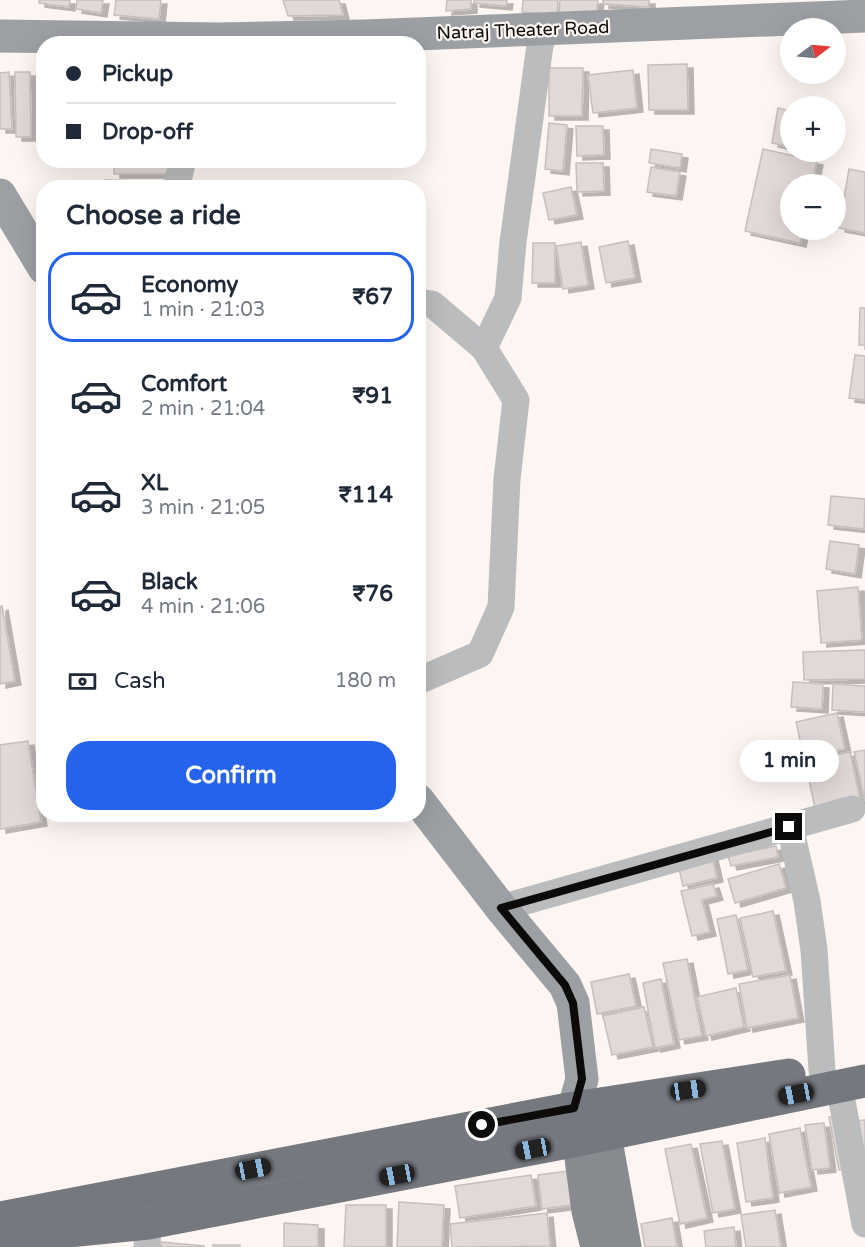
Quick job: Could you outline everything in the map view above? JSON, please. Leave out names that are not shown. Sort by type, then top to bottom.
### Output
[{"type":"highway","points":[[0,1218],[587,1113],[842,1079],[865,1061]]},
{"type":"highway","points":[[0,1238],[147,1235],[587,1113]]},
{"type":"main road","points":[[587,1113],[588,1211],[597,1247]]},
{"type":"main road","points":[[587,1113],[625,1247]]},
{"type":"street","name":"Natraj Theater Road","points":[[426,49],[543,37],[865,16]]},
{"type":"street","points":[[846,34],[865,33]]},
{"type":"street","name":"Natraj Theater Road","points":[[0,36],[36,36]]},
{"type":"street","name":"Natraj Theater Road","points":[[426,36],[780,36]]},
{"type":"street","points":[[484,348],[508,298],[513,242],[543,37]]},
{"type":"street","points":[[0,50],[36,51]]},
{"type":"street","points":[[0,195],[36,255]]},
{"type":"street","points":[[426,303],[432,304],[484,348],[516,400],[507,479],[501,607],[480,654],[426,678]]},
{"type":"street","points":[[501,908],[852,809]]},
{"type":"street","points":[[426,810],[501,908],[565,985],[573,1003],[587,1113]]},
{"type":"street","points":[[789,827],[807,901],[814,950],[842,1079],[865,1224]]},
{"type":"building","points":[[39,0],[70,0],[69,7],[39,3]]},
{"type":"building","points":[[77,0],[103,0],[101,13],[76,9]]},
{"type":"building","points":[[116,0],[161,0],[159,19],[114,15]]},
{"type":"building","points":[[283,0],[339,0],[343,15],[288,16]]},
{"type":"building","points":[[447,0],[471,0],[471,9],[446,11]]},
{"type":"building","points":[[474,0],[507,0],[506,6],[474,3]]},
{"type":"building","points":[[523,0],[558,0],[557,15],[522,12]]},
{"type":"building","points":[[560,0],[598,0],[596,16],[559,13]]},
{"type":"building","points":[[603,0],[649,0],[649,7],[603,4]]},
{"type":"building","points":[[687,64],[688,110],[649,110],[648,65]]},
{"type":"building","points":[[549,68],[583,68],[582,116],[549,116]]},
{"type":"building","points":[[633,70],[637,108],[593,113],[588,75]]},
{"type":"building","points":[[9,72],[12,129],[0,129],[0,73]]},
{"type":"building","points":[[15,72],[30,72],[31,137],[16,137]]},
{"type":"building","points":[[778,108],[780,108],[780,145],[772,143]]},
{"type":"building","points":[[549,123],[567,125],[563,171],[545,169]]},
{"type":"building","points":[[576,126],[603,126],[604,155],[577,156]]},
{"type":"building","points":[[651,149],[682,154],[680,168],[649,163]]},
{"type":"building","points":[[763,149],[780,153],[780,162],[817,162],[814,174],[780,174],[780,239],[745,231]]},
{"type":"building","points":[[576,163],[603,163],[604,191],[577,192]]},
{"type":"building","points":[[651,167],[680,172],[676,196],[647,192]]},
{"type":"building","points":[[114,168],[169,168],[169,174],[114,174]]},
{"type":"building","points":[[849,169],[865,172],[865,233],[846,229],[846,187]]},
{"type":"building","points":[[571,187],[577,215],[549,220],[543,193]]},
{"type":"building","points":[[628,241],[635,278],[606,283],[599,247]]},
{"type":"building","points":[[581,242],[588,285],[563,289],[556,246]]},
{"type":"building","points":[[533,243],[555,243],[555,283],[532,283]]},
{"type":"building","points":[[860,308],[865,308],[865,345],[859,345]]},
{"type":"building","points":[[855,355],[865,356],[865,400],[849,398]]},
{"type":"building","points":[[831,496],[865,499],[864,529],[828,525]]},
{"type":"building","points":[[830,541],[859,545],[855,574],[826,569]]},
{"type":"building","points":[[858,587],[862,640],[821,643],[817,591]]},
{"type":"building","points":[[2,606],[15,681],[0,684],[0,607]]},
{"type":"building","points":[[865,650],[865,679],[804,680],[803,652]]},
{"type":"building","points":[[793,682],[823,684],[822,709],[791,707]]},
{"type":"building","points":[[833,684],[865,686],[865,712],[832,710]]},
{"type":"building","points":[[837,713],[845,749],[804,758],[796,722]]},
{"type":"building","points":[[28,741],[36,791],[36,822],[41,822],[0,829],[0,745]]},
{"type":"building","points":[[865,750],[865,800],[854,752]]},
{"type":"building","points":[[850,752],[861,804],[816,813],[805,761]]},
{"type":"building","points":[[776,846],[778,857],[731,866],[728,856]]},
{"type":"building","points":[[711,852],[717,878],[683,886],[677,860]]},
{"type":"building","points":[[779,864],[786,888],[735,903],[728,879]]},
{"type":"building","points":[[713,884],[717,896],[702,900],[710,932],[692,936],[681,891]]},
{"type":"building","points":[[773,911],[786,971],[753,977],[740,918]]},
{"type":"building","points":[[736,915],[748,970],[728,974],[717,919]]},
{"type":"building","points":[[687,959],[702,1036],[679,1040],[663,963]]},
{"type":"building","points":[[629,974],[636,1006],[597,1014],[591,982]]},
{"type":"building","points":[[790,975],[798,1018],[747,1028],[739,984]]},
{"type":"building","points":[[661,979],[674,1044],[655,1048],[643,983]]},
{"type":"building","points":[[736,988],[744,1027],[706,1036],[697,997]]},
{"type":"building","points":[[644,1007],[653,1047],[612,1055],[603,1016]]},
{"type":"building","points":[[841,1115],[851,1169],[839,1170],[829,1117]]},
{"type":"building","points":[[865,1120],[865,1155],[854,1121]]},
{"type":"building","points":[[824,1123],[830,1168],[812,1170],[805,1125]]},
{"type":"building","points":[[800,1128],[811,1187],[779,1193],[769,1134]]},
{"type":"building","points":[[765,1138],[773,1198],[746,1202],[737,1143]]},
{"type":"building","points":[[722,1141],[735,1209],[713,1213],[700,1144]]},
{"type":"building","points":[[691,1144],[707,1218],[680,1224],[665,1149]]},
{"type":"building","points":[[568,1171],[572,1205],[542,1209],[538,1175]]},
{"type":"building","points":[[531,1175],[536,1206],[460,1218],[455,1186]]},
{"type":"building","points":[[399,1202],[444,1205],[442,1247],[397,1247]]},
{"type":"building","points":[[346,1205],[386,1205],[386,1247],[344,1247]]},
{"type":"building","points":[[775,1210],[781,1247],[746,1247],[741,1215]]},
{"type":"building","points":[[547,1213],[550,1246],[452,1247],[450,1224]]},
{"type":"building","points":[[672,1218],[677,1247],[645,1247],[641,1224]]},
{"type":"building","points":[[284,1223],[318,1225],[318,1247],[284,1247]]},
{"type":"building","points":[[734,1227],[736,1247],[706,1247],[704,1231]]},
{"type":"building","points":[[161,1242],[204,1246],[204,1247],[161,1247]]},
{"type":"building","points":[[213,1245],[240,1245],[240,1247],[213,1247]]},
{"type":"route","points":[[482,1125],[574,1108],[582,1079],[573,1003],[565,985],[501,908],[789,827]]}]
